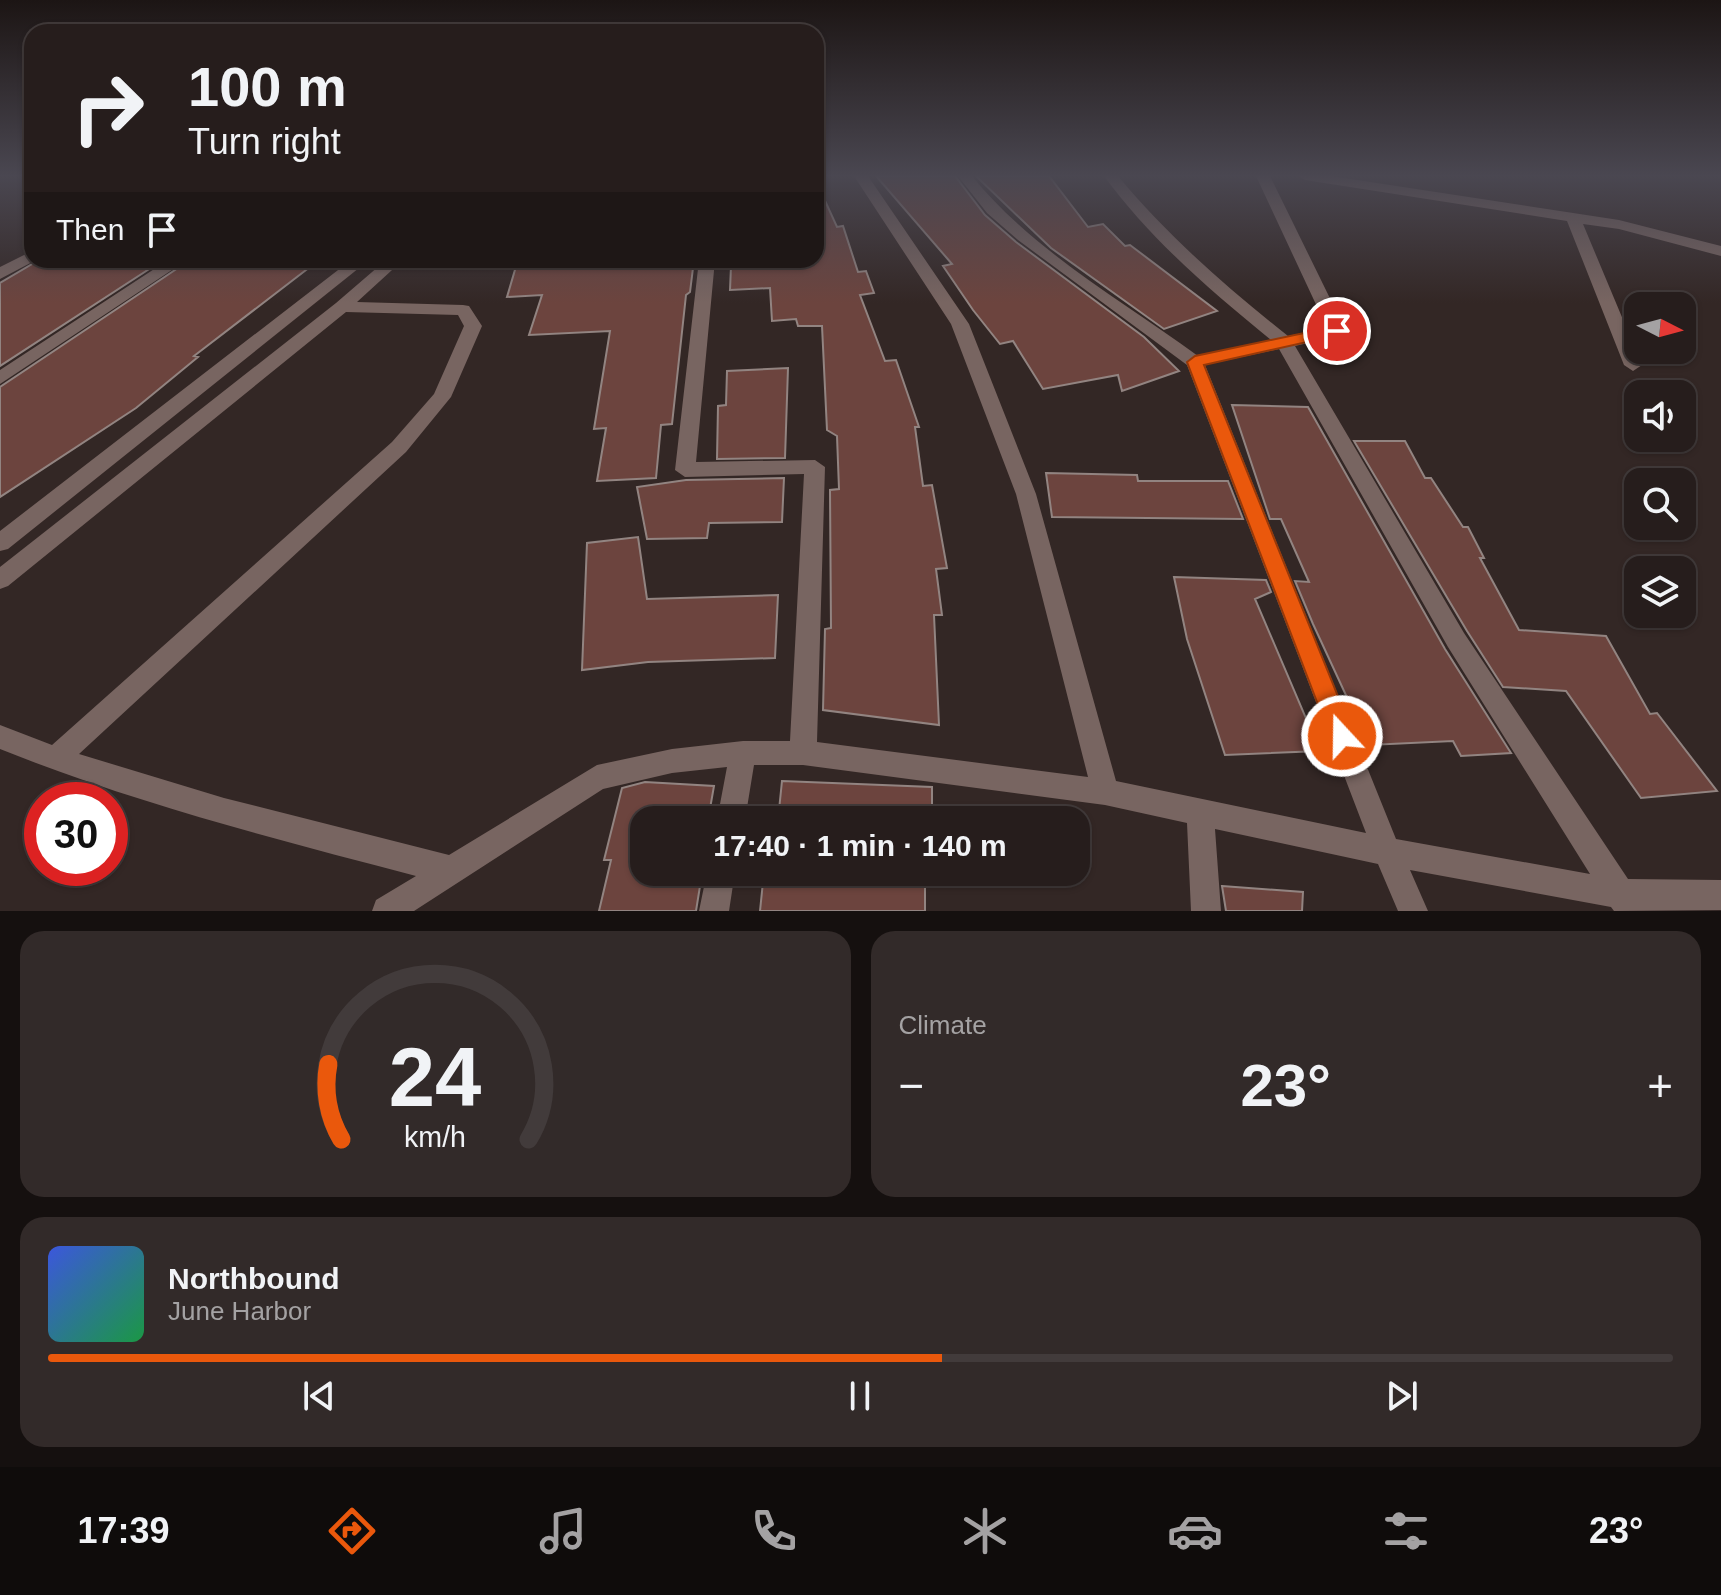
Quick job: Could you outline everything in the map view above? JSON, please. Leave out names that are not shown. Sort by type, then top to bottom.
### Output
[{"type":"street","points":[[889,219],[960,324],[1026,494],[1105,792]]},
{"type":"street","points":[[1002,219],[1195,362],[1413,911]]},
{"type":"street","points":[[1148,219],[1213,284],[1283,341],[1456,640],[1626,902]]},
{"type":"street","points":[[1195,362],[1337,331],[1283,219]]},
{"type":"street","points":[[1573,219],[1633,365]]},
{"type":"street","points":[[1576,219],[1619,225],[1721,251]]},
{"type":"street","points":[[0,274],[24,260]]},
{"type":"street","points":[[0,378],[167,268]]},
{"type":"street","points":[[0,543],[351,268]]},
{"type":"street","points":[[0,580],[342,307],[386,268]]},
{"type":"street","points":[[706,268],[685,470],[815,467],[803,753]]},
{"type":"street","points":[[54,760],[399,447],[442,397],[473,326],[463,310],[342,307]]},
{"type":"street","points":[[0,737],[54,760],[206,805],[453,871]]},
{"type":"street","points":[[734,806],[743,753]]},
{"type":"street","points":[[387,911],[453,871],[548,806],[597,778],[672,761],[743,753],[803,753],[1105,792],[1626,902],[1721,895]]},
{"type":"street","points":[[1200,813],[1206,911]]},
{"type":"street","points":[[714,911],[718,886]]},
{"type":"building","points":[[824,219],[833,219],[837,227],[843,226],[858,272],[866,271],[874,293],[860,295],[885,361],[896,360],[919,427],[915,427],[923,486],[932,485],[947,568],[936,569],[942,615],[934,615],[939,725],[823,710],[825,629],[831,628],[830,490],[839,489],[837,436],[827,430],[822,326],[798,326],[796,319],[772,321],[770,288],[730,290],[731,268],[824,268]]},
{"type":"building","points":[[913,219],[989,219],[1144,337],[1179,371],[1122,391],[1118,375],[1043,389],[1013,341],[1000,344],[973,310],[943,266],[952,264]]},
{"type":"building","points":[[1020,219],[1082,219],[1088,227],[1103,224],[1125,246],[1130,245],[1217,311],[1164,329],[1051,248]]},
{"type":"building","points":[[25,268],[151,268],[0,366],[0,283]]},
{"type":"building","points":[[178,268],[309,268],[194,356],[198,357],[136,408],[0,497],[0,387]]},
{"type":"building","points":[[516,268],[693,268],[690,292],[686,295],[672,424],[661,425],[656,478],[597,481],[606,428],[594,429],[610,331],[529,335],[542,295],[507,297]]},
{"type":"building","points":[[788,368],[785,458],[717,459],[718,406],[726,405],[727,371]]},
{"type":"building","points":[[1232,405],[1308,407],[1445,649],[1511,753],[1461,756],[1453,741],[1369,745],[1295,581],[1309,582],[1281,519],[1270,519]]},
{"type":"building","points":[[1354,441],[1405,441],[1425,478],[1431,478],[1463,527],[1468,527],[1484,558],[1480,558],[1519,630],[1606,636],[1650,714],[1657,713],[1717,791],[1641,798],[1566,691],[1503,687]]},
{"type":"building","points":[[1046,473],[1137,475],[1138,481],[1228,481],[1243,519],[1052,517]]},
{"type":"building","points":[[784,478],[782,522],[709,523],[707,538],[647,539],[637,487],[686,480]]},
{"type":"building","points":[[638,537],[647,599],[778,595],[775,658],[648,662],[582,670],[587,543]]},
{"type":"building","points":[[1174,577],[1266,580],[1271,592],[1255,599],[1320,751],[1225,755],[1187,639]]},
{"type":"building","points":[[782,781],[932,787],[932,806],[779,806]]},
{"type":"building","points":[[645,782],[714,786],[710,806],[630,806],[630,886],[700,886],[696,911],[599,911],[611,860],[604,860],[622,788]]},
{"type":"building","points":[[763,886],[925,886],[925,911],[760,911]]},
{"type":"building","points":[[1222,886],[1303,892],[1302,911],[1226,911]]},
{"type":"route","points":[[1337,331],[1195,362],[1342,736]]}]
